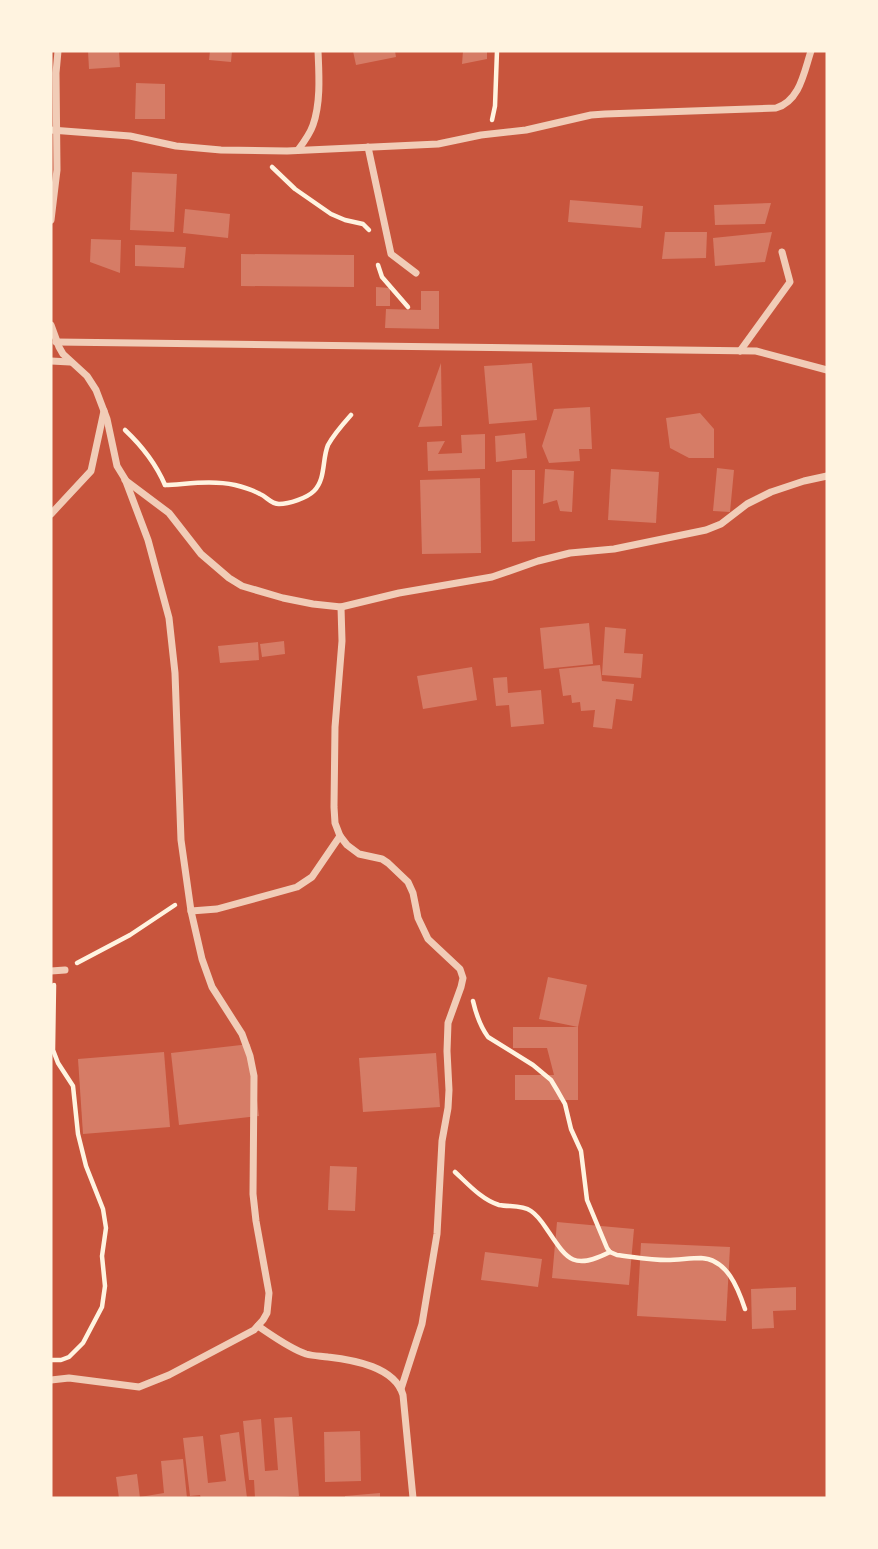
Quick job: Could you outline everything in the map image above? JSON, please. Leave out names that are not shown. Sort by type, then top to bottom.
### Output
[{"type":"street","points":[[51,220],[57,170],[53,130],[58,51]]},
{"type":"street","points":[[298,150],[313,126],[316,114],[319,82],[317,51]]},
{"type":"street","points":[[53,130],[130,136],[176,146],[221,150],[298,150],[438,144],[526,130],[591,115],[785,106],[793,99],[811,51]]},
{"type":"street","points":[[368,147],[391,254],[416,273]]},
{"type":"street","points":[[740,351],[790,282],[782,251]]},
{"type":"street","points":[[51,325],[62,354],[92,382],[104,411],[117,466],[125,479],[148,540],[169,618],[175,673],[181,840],[191,911],[202,959],[212,987],[242,1034],[250,1056],[254,1076],[253,1194],[270,1293],[267,1314],[258,1326],[247,1334],[169,1375],[139,1387],[69,1378],[51,1380]]},
{"type":"street","points":[[56,342],[756,351],[827,370]]},
{"type":"street","points":[[51,362],[70,362]]},
{"type":"street","points":[[51,514],[91,471],[104,411]]},
{"type":"street","points":[[125,479],[169,513],[201,554],[242,586],[283,598],[341,607],[399,593],[492,577],[570,553],[614,549],[706,530],[721,524],[747,504],[771,492],[827,476]]},
{"type":"street","points":[[341,607],[342,641],[335,727],[335,823],[347,845],[359,854],[382,859],[408,882],[418,918],[428,939],[460,969],[463,978],[448,1023],[449,1090],[437,1234],[422,1324],[401,1389],[413,1498]]},
{"type":"street","points":[[191,911],[217,909],[297,887],[312,877],[340,836]]},
{"type":"street","points":[[51,971],[65,970]]},
{"type":"street","points":[[258,1326],[297,1350],[311,1355],[351,1360],[375,1368],[401,1389]]},
{"type":"path","points":[[488,134],[495,106],[497,51]]},
{"type":"path","points":[[258,151],[280,177],[331,214],[367,227],[371,239]]},
{"type":"path","points":[[376,261],[382,277],[408,307]]},
{"type":"path","points":[[104,411],[140,444],[162,477],[170,497]]},
{"type":"path","points":[[165,485],[219,483],[237,486],[261,494],[275,504],[307,495],[318,485],[330,442],[351,415]]},
{"type":"path","points":[[51,1360],[69,1357],[83,1343],[102,1307],[106,1286],[102,1256],[106,1228],[103,1209],[86,1166],[78,1134],[73,1086],[58,1063],[54,1050],[56,978],[65,970],[130,935],[189,896]]},
{"type":"path","points":[[463,978],[477,1018],[488,1037],[533,1065],[551,1080],[565,1104],[583,1160],[587,1200],[610,1252],[663,1260],[713,1260],[732,1278],[745,1309]]},
{"type":"path","points":[[441,1161],[489,1200],[499,1205],[533,1212],[560,1249],[571,1259],[586,1261],[610,1252]]},
{"type":"building","points":[[88,51],[119,51],[120,67],[89,69]]},
{"type":"building","points":[[210,51],[232,51],[231,62],[209,60]]},
{"type":"building","points":[[353,51],[395,51],[396,57],[356,65]]},
{"type":"building","points":[[463,51],[487,51],[487,59],[462,64]]},
{"type":"building","points":[[136,83],[165,84],[165,119],[135,119]]},
{"type":"building","points":[[132,172],[177,174],[174,232],[130,230]]},
{"type":"building","points":[[570,200],[643,206],[641,228],[568,222]]},
{"type":"building","points":[[771,203],[765,224],[715,225],[714,205]]},
{"type":"building","points":[[185,209],[230,214],[228,238],[183,233]]},
{"type":"building","points":[[665,232],[707,232],[706,258],[662,259]]},
{"type":"building","points":[[772,232],[765,262],[715,266],[713,238]]},
{"type":"building","points":[[91,239],[121,240],[120,273],[90,262]]},
{"type":"building","points":[[135,245],[186,247],[184,268],[135,266]]},
{"type":"building","points":[[241,254],[354,255],[354,287],[241,286]]},
{"type":"building","points":[[376,287],[390,288],[390,306],[376,306]]},
{"type":"building","points":[[421,291],[439,291],[439,329],[385,328],[386,309],[421,310]]},
{"type":"building","points":[[441,363],[442,426],[418,427]]},
{"type":"building","points":[[532,363],[537,420],[489,424],[484,366]]},
{"type":"building","points":[[590,407],[592,449],[579,449],[580,461],[549,463],[542,446],[554,409]]},
{"type":"building","points":[[700,413],[714,429],[714,458],[689,458],[670,448],[666,418]]},
{"type":"building","points":[[525,433],[527,458],[496,462],[495,436]]},
{"type":"building","points":[[485,434],[485,469],[428,471],[427,442],[445,441],[438,454],[462,453],[461,435]]},
{"type":"building","points":[[717,468],[734,470],[730,512],[713,511]]},
{"type":"building","points":[[545,469],[574,471],[572,512],[560,511],[557,500],[543,504]]},
{"type":"building","points":[[611,469],[659,472],[656,523],[608,520]]},
{"type":"building","points":[[512,470],[535,470],[535,541],[512,542]]},
{"type":"building","points":[[480,478],[481,553],[422,554],[420,480]]},
{"type":"building","points":[[589,623],[593,664],[544,669],[540,628]]},
{"type":"building","points":[[605,627],[626,629],[624,653],[643,654],[641,678],[602,675]]},
{"type":"building","points":[[284,641],[285,654],[262,657],[260,644]]},
{"type":"building","points":[[258,642],[259,660],[220,663],[218,646]]},
{"type":"building","points":[[600,665],[602,681],[634,684],[632,701],[616,699],[612,729],[593,727],[595,710],[581,711],[580,702],[572,703],[571,695],[563,696],[559,669]]},
{"type":"building","points":[[472,667],[477,700],[423,709],[417,676]]},
{"type":"building","points":[[507,677],[508,693],[541,690],[544,724],[511,727],[509,705],[496,706],[493,678]]},
{"type":"building","points":[[548,977],[587,985],[578,1027],[539,1019]]},
{"type":"building","points":[[513,1027],[578,1027],[578,1100],[515,1100],[515,1075],[554,1075],[547,1048],[513,1048]]},
{"type":"building","points":[[250,1044],[259,1116],[179,1125],[171,1053]]},
{"type":"building","points":[[164,1052],[170,1127],[83,1134],[78,1059]]},
{"type":"building","points":[[436,1053],[440,1107],[363,1112],[359,1058]]},
{"type":"building","points":[[330,1166],[357,1167],[355,1211],[328,1210]]},
{"type":"building","points":[[557,1222],[634,1229],[629,1285],[552,1278]]},
{"type":"building","points":[[641,1243],[730,1247],[726,1321],[637,1316]]},
{"type":"building","points":[[485,1252],[542,1259],[538,1287],[481,1280]]},
{"type":"building","points":[[796,1287],[796,1310],[773,1311],[774,1328],[752,1329],[751,1289]]},
{"type":"building","points":[[292,1417],[299,1496],[255,1498],[254,1480],[249,1480],[243,1421],[261,1419],[265,1471],[278,1470],[274,1418]]},
{"type":"building","points":[[360,1431],[361,1481],[325,1482],[324,1432]]},
{"type":"building","points":[[239,1432],[247,1498],[190,1496],[183,1438],[203,1436],[208,1483],[226,1481],[220,1435]]},
{"type":"building","points":[[183,1459],[187,1498],[140,1497],[164,1493],[161,1461]]},
{"type":"building","points":[[137,1474],[140,1498],[119,1498],[116,1477]]},
{"type":"building","points":[[380,1493],[380,1498],[345,1498],[345,1496]]}]
